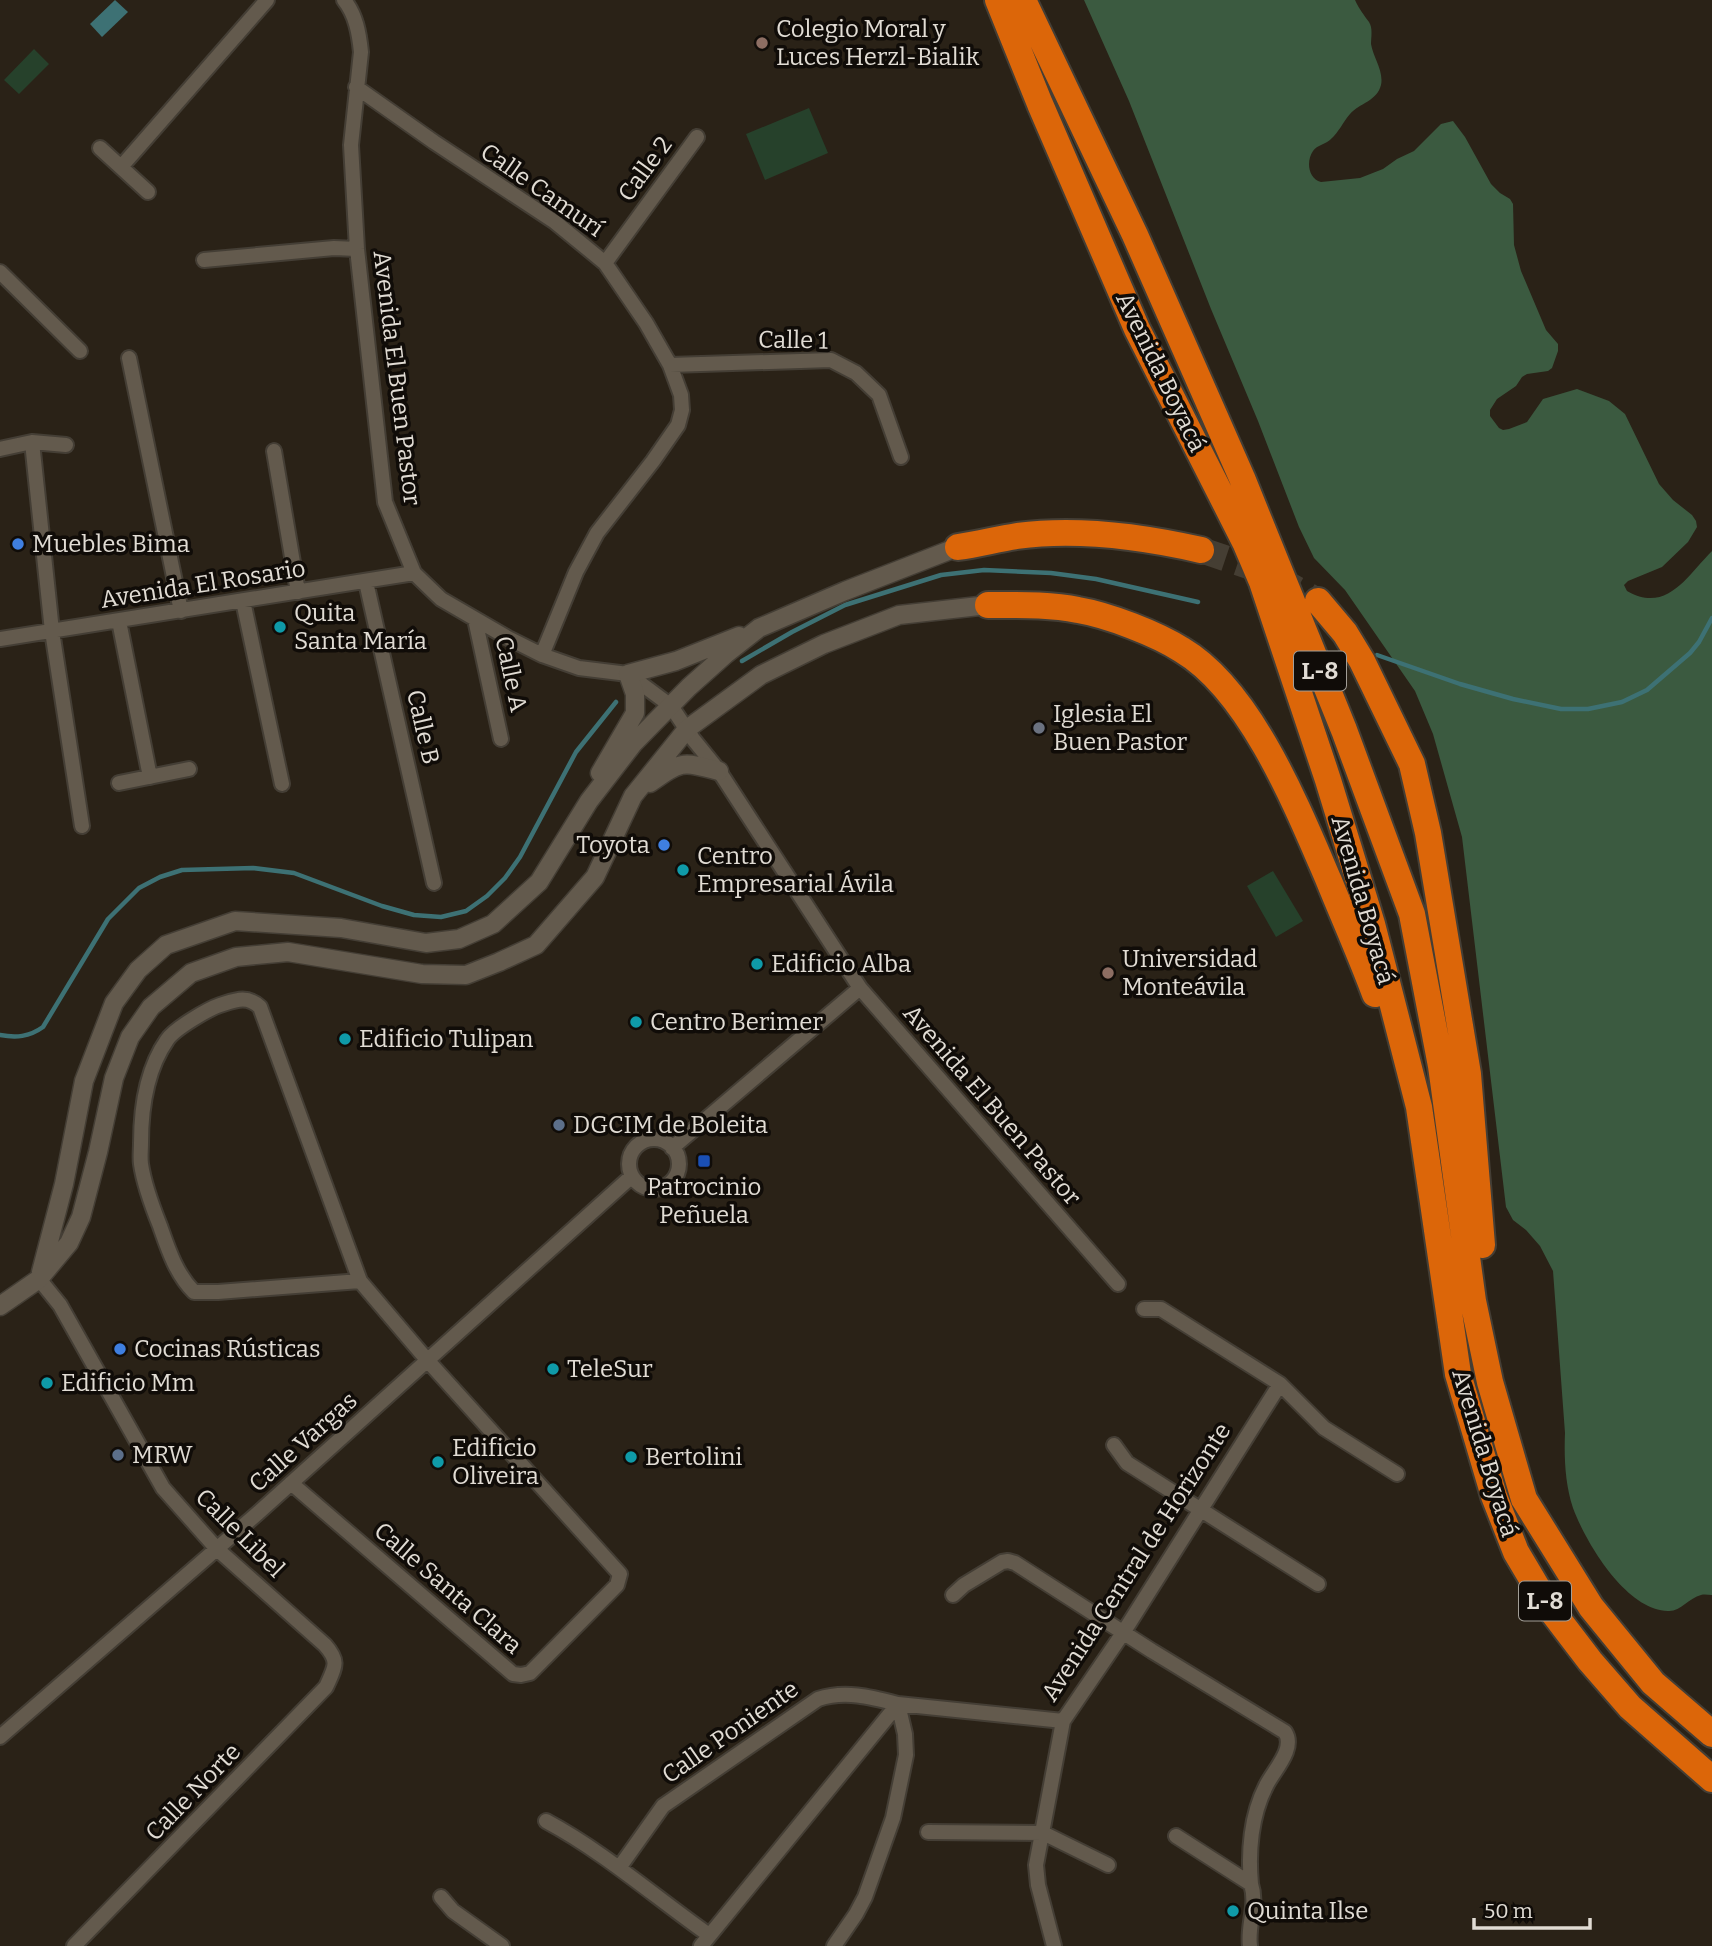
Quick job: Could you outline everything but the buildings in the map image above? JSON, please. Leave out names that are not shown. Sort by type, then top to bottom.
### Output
[{"type":"highway","name":"Avenida Boyacá","points":[[998,0],[1138,329],[1245,542],[1262,582],[1328,780],[1368,911],[1419,1107],[1458,1374],[1494,1496],[1516,1552],[1548,1606],[1590,1661],[1630,1707],[1712,1779]]},
{"type":"highway","name":"Avenida Boyacá","points":[[1023,0],[1135,235],[1242,478],[1344,730],[1412,914],[1441,1066],[1472,1301],[1490,1382],[1524,1499],[1591,1607],[1653,1683],[1712,1734]]},
{"type":"highway","points":[[958,547],[1019,536],[1088,534],[1142,538],[1201,550]]},
{"type":"highway","points":[[1318,601],[1345,633],[1362,661],[1412,764],[1428,833],[1468,1074],[1488,1316],[1490,1382]]},
{"type":"highway","points":[[988,605],[1031,605],[1079,610],[1129,625],[1183,650],[1215,676],[1241,707],[1275,764],[1303,820],[1419,1107]]},
{"type":"street","points":[[121,167],[267,0]]},
{"type":"street","name":"Avenida El Buen Pastor","points":[[344,0],[354,16],[360,39],[351,145],[357,249],[385,502],[414,573],[441,599],[542,655],[579,668],[628,674],[671,706],[719,771],[860,988],[1118,1284]]},
{"type":"street","name":"Calle Camurí","points":[[356,87],[433,142],[555,222],[605,263],[646,323],[670,365],[681,396],[682,410],[678,425],[597,533],[576,572],[542,655]]},
{"type":"street","name":"Calle 2","points":[[605,263],[697,137]]},
{"type":"street","points":[[100,148],[148,192]]},
{"type":"street","points":[[204,260],[334,248],[357,249]]},
{"type":"street","points":[[0,272],[80,351]]},
{"type":"street","points":[[129,358],[181,611]]},
{"type":"street","name":"Calle 1","points":[[670,365],[831,360],[856,373],[879,395],[901,457]]},
{"type":"street","points":[[0,449],[32,442],[66,445]]},
{"type":"street","points":[[32,442],[52,631],[82,826]]},
{"type":"street","points":[[274,451],[298,592]]},
{"type":"street","points":[[589,801],[609,756],[635,713],[635,694],[628,674],[676,661],[958,547]]},
{"type":"street","name":"Avenida El Rosario","points":[[0,639],[414,573]]},
{"type":"street","name":"Calle B","points":[[366,582],[434,883]]},
{"type":"street","points":[[243,601],[282,784]]},
{"type":"street","points":[[0,1306],[39,1279],[69,1243],[81,1217],[99,1152],[114,1078],[130,1037],[151,1007],[191,973],[236,957],[288,952],[422,974],[466,975],[499,962],[536,944],[594,877],[633,796],[687,729],[761,675],[824,644],[899,615],[988,605]]},
{"type":"street","name":"Calle A","points":[[475,619],[501,739]]},
{"type":"street","points":[[119,621],[150,777]]},
{"type":"street","points":[[39,1279],[64,1184],[84,1081],[114,1003],[147,961],[166,945],[235,920],[341,928],[426,943],[459,939],[493,924],[538,883],[589,801],[633,744],[689,687],[759,628]]},
{"type":"street","points":[[633,796],[671,768],[681,765],[691,763],[719,771]]},
{"type":"street","points":[[119,783],[189,769]]},
{"type":"street","points":[[673,1148],[860,988]]},
{"type":"street","name":"Calle Santa Clara","points":[[291,1483],[513,1674],[530,1673],[620,1580],[620,1574],[428,1361],[360,1281],[260,1007],[254,1001],[237,999],[210,1008],[169,1038],[153,1067],[143,1101],[141,1164],[171,1258],[185,1283],[194,1292],[360,1281]]},
{"type":"street","points":[[659,1140],[673,1148],[679,1161],[672,1182],[659,1189],[643,1187],[632,1176],[629,1169],[632,1153],[643,1142],[659,1140]]},
{"type":"street","name":"Calle Vargas","points":[[0,1737],[217,1549],[632,1176]]},
{"type":"street","name":"Calle Libel","points":[[39,1279],[60,1305],[163,1488],[217,1549],[325,1645],[334,1655],[335,1664]]},
{"type":"street","points":[[1144,1309],[1161,1309],[1280,1384],[1324,1428],[1397,1474]]},
{"type":"street","name":"Avenida Central de Horizonte","points":[[898,1704],[1063,1721],[1123,1633],[1280,1384]]},
{"type":"street","points":[[1114,1445],[1127,1463],[1318,1584]]},
{"type":"street","points":[[953,1595],[964,1585],[1002,1562],[1015,1563],[1285,1732],[1288,1737],[1287,1750],[1269,1779],[1256,1810],[1250,1854],[1251,1884],[1255,1895],[1250,1946]]},
{"type":"street","name":"Calle Norte","points":[[74,1946],[326,1687],[335,1664]]},
{"type":"street","name":"Calle Poniente","points":[[619,1868],[663,1806],[818,1699],[832,1694],[849,1694],[898,1704]]},
{"type":"street","points":[[546,1821],[619,1868],[705,1941],[898,1704]]},
{"type":"street","points":[[834,1946],[865,1897],[893,1818],[906,1755],[905,1734],[898,1704]]},
{"type":"street","points":[[1054,1946],[1038,1885],[1036,1865],[1063,1721]]},
{"type":"street","points":[[928,1832],[1043,1833],[1108,1865]]},
{"type":"street","points":[[1176,1836],[1251,1884]]},
{"type":"street","points":[[441,1897],[453,1911],[502,1946]]},
{"type":"green space","points":[[1084,0],[1355,0],[1370,24],[1371,44],[1381,75],[1381,85],[1376,95],[1350,114],[1331,139],[1313,151],[1309,164],[1311,174],[1321,182],[1360,178],[1383,169],[1414,151],[1441,124],[1453,121],[1491,184],[1513,204],[1514,245],[1521,271],[1546,330],[1558,344],[1552,368],[1522,377],[1516,386],[1497,399],[1490,410],[1490,416],[1499,428],[1509,429],[1527,422],[1543,399],[1577,389],[1609,401],[1625,414],[1659,484],[1692,515],[1697,527],[1688,542],[1662,567],[1628,581],[1624,585],[1627,591],[1641,597],[1665,595],[1685,581],[1712,551],[1712,1595],[1697,1597],[1672,1611],[1652,1608],[1623,1587],[1587,1539],[1570,1499],[1553,1271],[1540,1246],[1513,1220],[1506,1207],[1462,837],[1433,734],[1415,691],[1345,590],[1314,558],[1299,527],[1129,101]]},
{"type":"green space","points":[[34,49],[49,64],[19,94],[4,80]]},
{"type":"green space","points":[[809,108],[828,153],[765,180],[746,134]]},
{"type":"green space","points":[[1273,871],[1303,921],[1276,937],[1247,886]]},
{"type":"water","points":[[115,0],[128,12],[102,37],[90,24]]},
{"type":"waterway","points":[[742,661],[845,605],[941,575],[984,570],[1051,573],[1096,579],[1198,602]]},
{"type":"waterway","points":[[1377,655],[1513,699],[1561,709],[1588,709],[1622,702],[1647,690],[1690,653],[1712,618]]},
{"type":"waterway","points":[[0,1035],[22,1036],[43,1027],[108,919],[139,888],[182,870],[253,868],[294,873],[414,915],[441,917],[466,911],[487,896],[505,878],[520,857],[576,752],[616,702]]},
{"type":"tunnel","points":[[1201,550],[1266,572],[1318,601]]},
{"type":"place","name":"Colegio Moral y Luces Herzl-Bialik","points":[[762,43]]},
{"type":"place","name":"Muebles Bima","points":[[18,544]]},
{"type":"place","name":"Quita Santa María","points":[[280,627]]},
{"type":"place","name":"Iglesia El Buen Pastor","points":[[1039,728]]},
{"type":"place","name":"Toyota","points":[[664,845]]},
{"type":"place","name":"Centro Empresarial Ávila","points":[[683,870]]},
{"type":"place","name":"Edificio Alba","points":[[757,964]]},
{"type":"place","name":"Universidad Monteávila","points":[[1108,973]]},
{"type":"place","name":"Centro Berimer","points":[[636,1022]]},
{"type":"place","name":"Edificio Tulipan","points":[[345,1039]]},
{"type":"place","name":"DGCIM de Boleita","points":[[559,1125]]},
{"type":"place","name":"Patrocinio Peñuela","points":[[704,1161]]},
{"type":"place","name":"Cocinas Rústicas","points":[[120,1349]]},
{"type":"place","name":"TeleSur","points":[[553,1369]]},
{"type":"place","name":"Edificio Mm","points":[[47,1383]]},
{"type":"place","name":"MRW","points":[[118,1455]]},
{"type":"place","name":"Bertolini","points":[[631,1457]]},
{"type":"place","name":"Edificio Oliveira","points":[[438,1462]]},
{"type":"place","name":"Quinta Ilse","points":[[1233,1911]]}]
